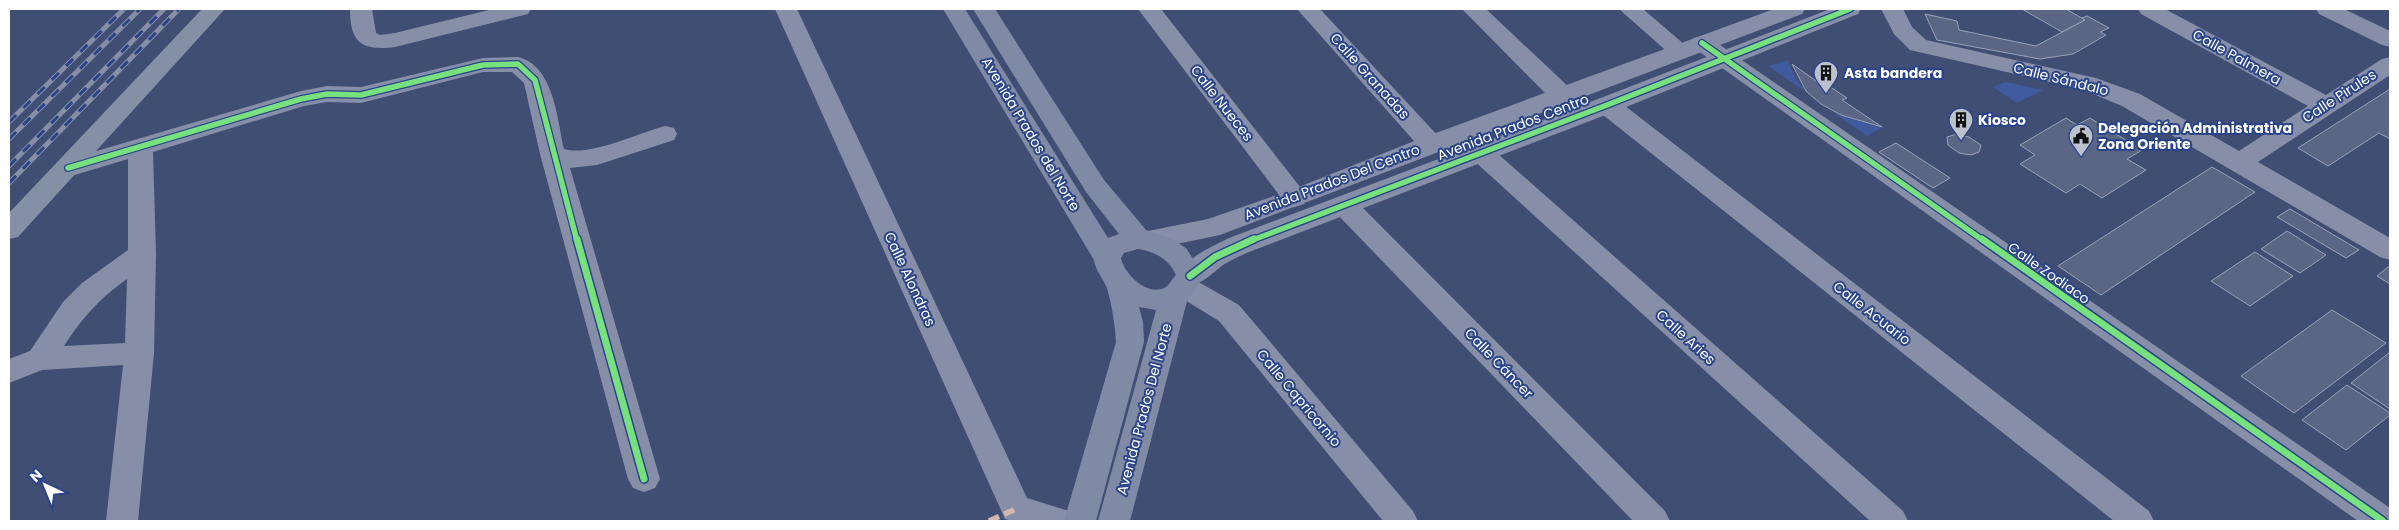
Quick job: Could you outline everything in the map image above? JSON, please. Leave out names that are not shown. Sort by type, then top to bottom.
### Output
[{"type":"main road","points":[[9,230],[214,9]]},
{"type":"main road","name":"Avenida Prados del Norte","points":[[954,9],[1106,259]]},
{"type":"main road","name":"Avenida Prados del Norte","points":[[984,9],[1095,186],[1143,239]]},
{"type":"main road","points":[[1143,239],[1169,248],[1180,257],[1187,266],[1183,287],[1160,299],[1132,294],[1120,286],[1107,268],[1106,259],[1110,251],[1118,244],[1127,240],[1143,239]]},
{"type":"main road","points":[[1080,521],[1130,342],[1129,322],[1120,286]]},
{"type":"main road","name":"Avenida Prados Del Norte","points":[[1118,520],[1183,287]]},
{"type":"street","points":[[361,9],[362,28],[366,37],[377,42],[396,40],[520,9]]},
{"type":"street","name":"Calle Alondras","points":[[786,9],[1016,510],[1058,521]]},
{"type":"street","name":"Calle Nueces","points":[[1149,9],[1295,198]]},
{"type":"street","name":"Calle Granadas","points":[[1308,9],[1431,144]]},
{"type":"street","points":[[1472,9],[1563,96]]},
{"type":"street","name":"Calle Zodiaco","points":[[1630,9],[1702,51],[2383,521]]},
{"type":"street","name":"Avenida Prados Del Centro","points":[[1143,239],[1210,228],[1295,198],[1431,144],[1563,96],[1702,51],[1791,9]]},
{"type":"street","name":"Avenida Prados Centro","points":[[1183,287],[1215,257],[1239,245],[1607,104],[1702,51],[1850,9]]},
{"type":"street","name":"Calle Sándalo","points":[[1892,9],[1900,29],[1906,37],[1918,45],[2088,83],[2110,90],[2390,250]]},
{"type":"street","name":"Calle Palmera","points":[[2149,9],[2325,105]]},
{"type":"street","points":[[2327,9],[2390,40]]},
{"type":"street","points":[[68,168],[301,99],[327,94],[361,94],[383,91],[483,65],[518,64],[535,80],[553,154],[644,478]]},
{"type":"street","name":"Calle Pirules","points":[[2239,163],[2390,64]]},
{"type":"street","name":"Calle Acuario","points":[[1607,104],[2138,521]]},
{"type":"street","points":[[553,154],[572,160],[598,156],[665,134]]},
{"type":"street","points":[[122,521],[139,352],[142,254],[140,146]]},
{"type":"street","name":"Calle Aries","points":[[1480,152],[1892,521]]},
{"type":"street","name":"Calle Cáncer","points":[[1344,205],[1654,521]]},
{"type":"street","points":[[40,359],[73,310],[92,290],[142,254]]},
{"type":"street","name":"Calle Capricornio","points":[[1183,287],[1229,313],[1402,521]]},
{"type":"street","points":[[9,371],[40,359],[139,352]]},
{"type":"shaded area","points":[[1788,60],[1795,78],[1806,92],[1768,66]]},
{"type":"shaded area","points":[[2005,82],[2043,90],[2017,103],[1993,87]]},
{"type":"shaded area","points":[[1834,113],[1882,128],[1867,136]]},
{"type":"building","points":[[2022,9],[2066,9],[2085,20],[2062,32]]},
{"type":"building","points":[[1925,14],[1957,21],[1959,30],[2036,46],[2085,20],[2082,18],[2087,16],[2109,28],[2100,32],[2106,35],[2073,54],[2040,59],[1937,40]]},
{"type":"building","name":"Asta bandera","points":[[1792,64],[1825,87],[1829,86],[1847,98],[1842,100],[1882,127],[1841,115],[1821,104],[1806,91]]},
{"type":"building","points":[[2390,89],[2390,139],[2379,133],[2328,166],[2298,148]]},
{"type":"building","name":"Delegación Administrativa Zona Oriente","points":[[2066,118],[2077,125],[2090,118],[2142,150],[2127,159],[2146,170],[2102,198],[2080,184],[2066,193],[2020,164],[2035,155],[2020,145]]},
{"type":"building","name":"Kiosco","points":[[1957,134],[1969,137],[1981,145],[1979,152],[1971,155],[1959,153],[1948,145],[1947,137]]},
{"type":"building","points":[[1896,143],[1950,178],[1933,188],[1879,152]]},
{"type":"building","points":[[2212,167],[2255,192],[2101,295],[2058,266]]},
{"type":"building","points":[[2290,209],[2359,250],[2346,258],[2277,217]]},
{"type":"building","points":[[2287,231],[2326,255],[2300,273],[2261,249]]},
{"type":"building","points":[[2255,252],[2293,276],[2250,306],[2211,281]]},
{"type":"building","points":[[2388,267],[2390,268],[2390,284],[2377,276]]},
{"type":"building","points":[[2332,310],[2386,343],[2294,413],[2241,376]]},
{"type":"building","points":[[2390,352],[2390,409],[2351,383]]},
{"type":"building","points":[[2347,385],[2390,413],[2390,415],[2346,450],[2302,420]]},
{"type":"railway","points":[[9,122],[124,9]]},
{"type":"railway","points":[[9,139],[140,9]]},
{"type":"railway","points":[[9,166],[164,9]]},
{"type":"railway","points":[[9,183],[179,9]]},
{"type":"marked path","points":[[989,521],[1016,509]]},
{"type":"cycle path","points":[[1190,276],[1215,257],[1239,245],[1607,105],[1850,9]]},
{"type":"cycle path","points":[[1702,43],[2383,521]]},
{"type":"cycle path","points":[[68,168],[301,99],[327,94],[361,95],[483,65],[518,64],[535,80],[553,154],[644,479]]},
{"type":"place","name":"Asta bandera","points":[[1826,94]]},
{"type":"place","name":"Kiosco","points":[[1961,141]]},
{"type":"place","name":"Delegación Administrativa Zona Oriente","points":[[2081,157]]}]
